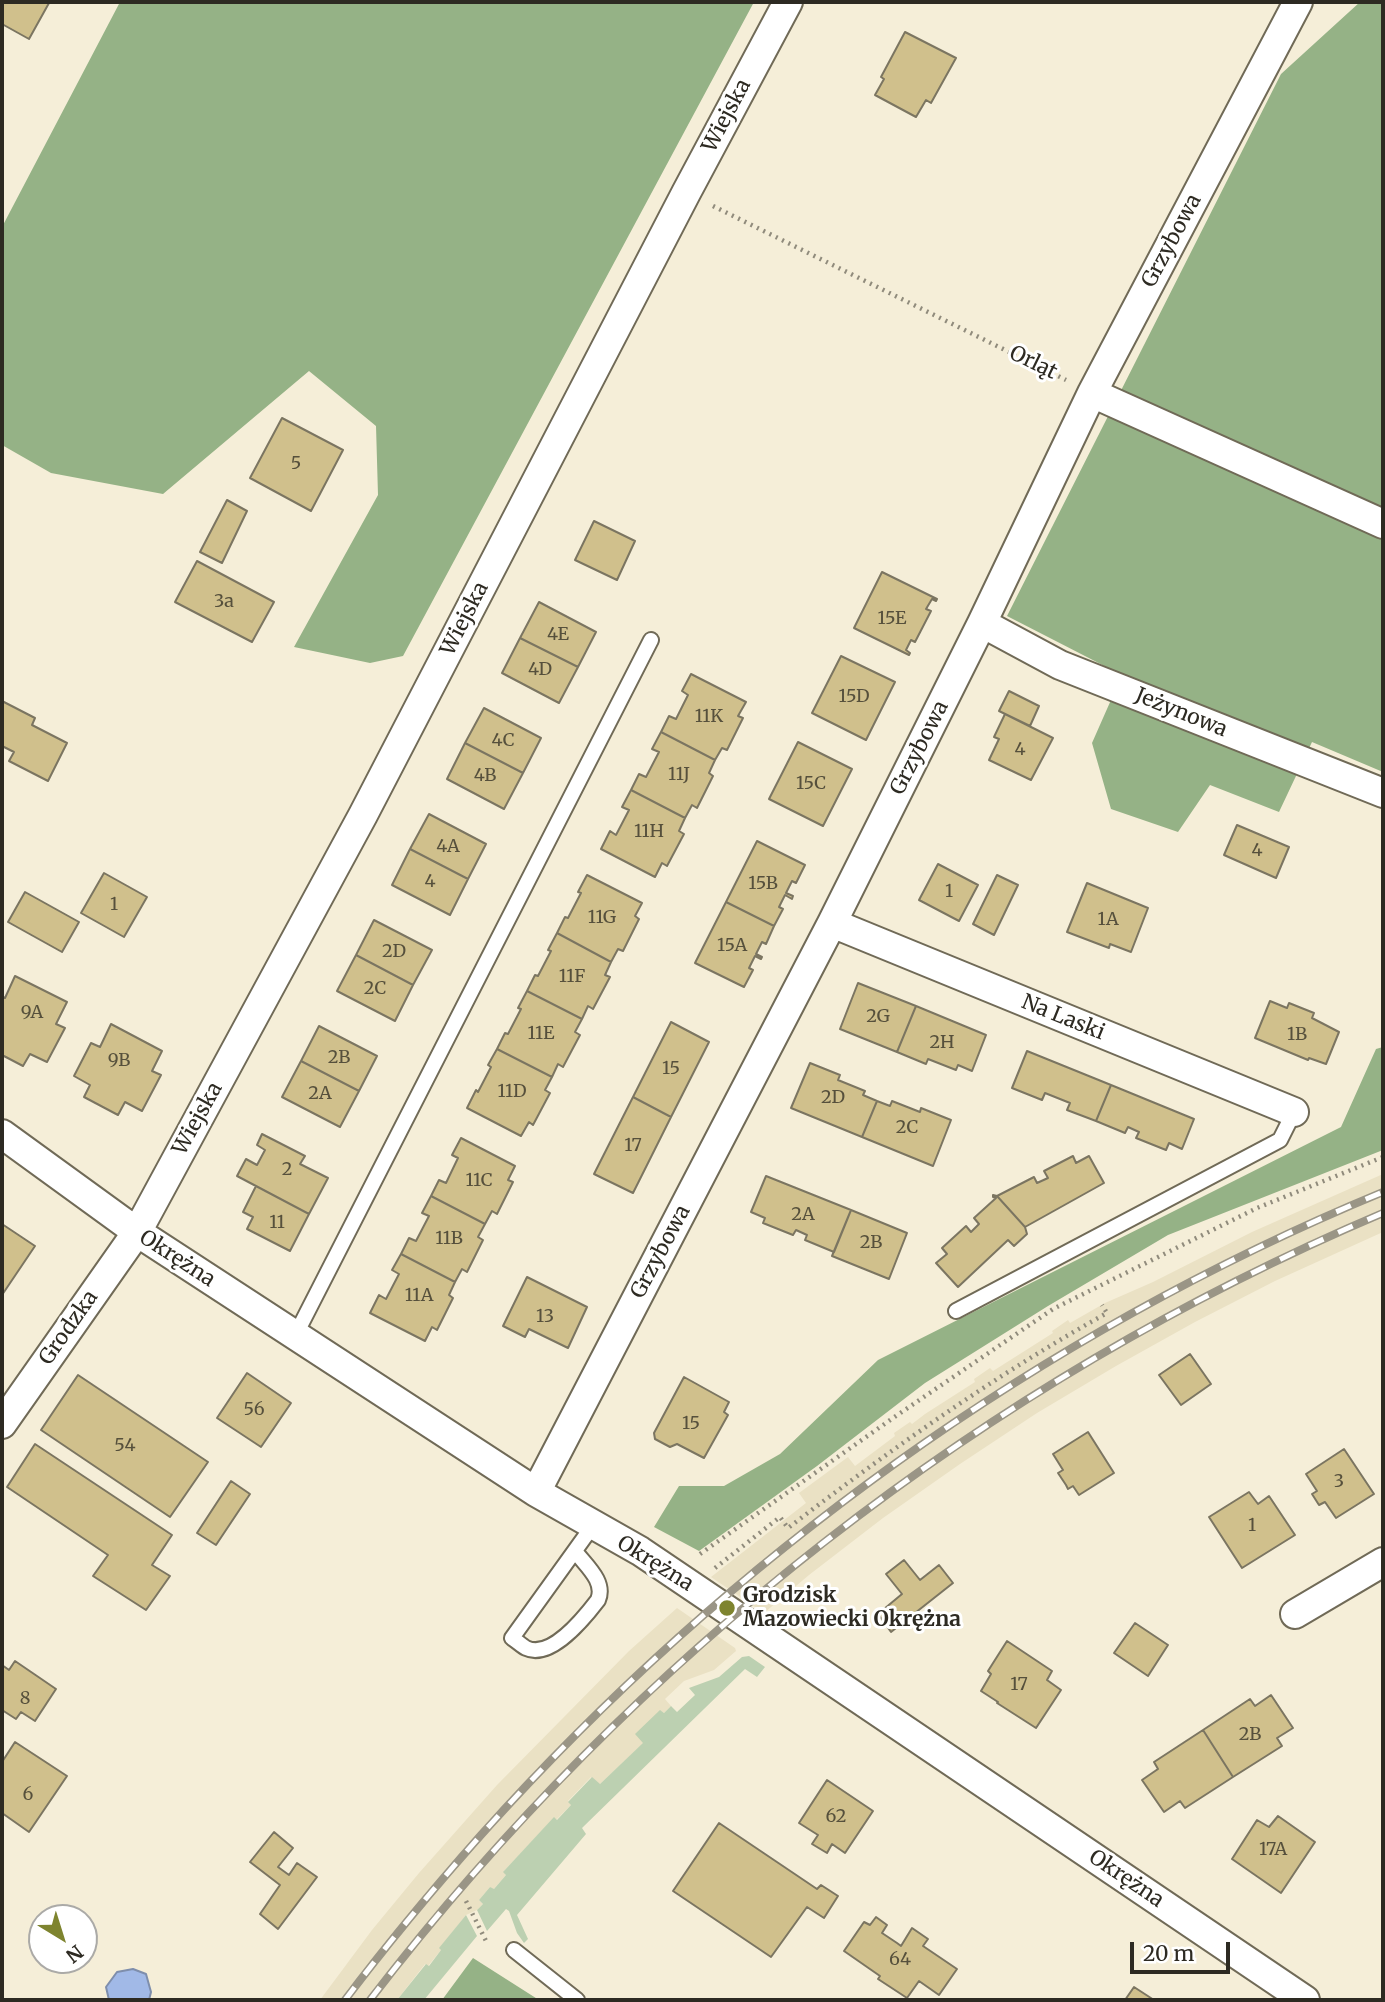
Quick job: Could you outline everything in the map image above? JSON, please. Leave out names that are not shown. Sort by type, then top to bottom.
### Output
[{"type":"street","name":"Wiejska","points":[[137,1232],[363,816],[788,2]]},
{"type":"street","name":"Grzybowa","points":[[536,1492],[832,923],[982,623],[1092,393],[1298,2]]},
{"type":"street","points":[[1092,393],[1383,524]]},
{"type":"street","name":"Jeżynowa","points":[[982,623],[1060,665],[1383,793]]},
{"type":"street","name":"Na Laski","points":[[832,923],[1294,1112]]},
{"type":"street","name":"Okrężna","points":[[2,1134],[137,1232],[536,1492],[639,1551],[1305,2000]]},
{"type":"street","name":"Grodzka","points":[[2,1424],[137,1232]]},
{"type":"street","points":[[1295,1614],[1383,1562]]},
{"type":"lane","points":[[295,1336],[652,640]]},
{"type":"lane","points":[[956,1311],[1280,1140],[1294,1112]]},
{"type":"lane","points":[[575,1551],[599,1583],[601,1594],[561,1640],[542,1650],[527,1649],[512,1638],[593,1526]]},
{"type":"lane","points":[[514,1950],[577,2000]]},
{"type":"path","name":"Orląt","points":[[686,193],[1092,393]]},
{"type":"path","points":[[697,1557],[1053,1309],[1257,1208],[1383,1157]]},
{"type":"path","points":[[710,1572],[780,1517],[788,1528],[933,1422],[1027,1360],[1107,1313],[1102,1305]]},
{"type":"path","points":[[466,1901],[486,1941]]},
{"type":"shaded area","points":[[1383,1174],[1383,1232],[1275,1281],[1195,1322],[1037,1413],[883,1518],[764,1613],[711,1577],[806,1503],[799,1493],[848,1457],[855,1466],[910,1422],[912,1424],[975,1382],[974,1379],[990,1368],[993,1371],[1053,1333],[1052,1331],[1068,1320],[1070,1323],[1105,1303],[1252,1232]]},
{"type":"shaded area","points":[[677,1608],[736,1651],[714,1670],[684,1681],[665,1699],[671,1706],[664,1713],[661,1711],[644,1743],[599,1785],[591,1777],[568,1801],[571,1805],[556,1820],[554,1818],[504,1871],[506,1875],[493,1890],[490,1887],[479,1900],[483,1904],[466,1915],[441,1950],[428,1966],[425,1964],[397,2000],[320,2000],[372,1930],[497,1785],[629,1651]]},
{"type":"green space","points":[[120,2],[754,2],[403,656],[370,663],[294,647],[378,495],[376,426],[309,371],[163,494],[51,473],[2,445],[2,227]]},
{"type":"green space","points":[[1360,2],[1383,2],[1383,772],[1312,742],[1279,812],[1210,785],[1178,832],[1111,809],[1092,743],[1122,675],[1007,616],[1281,74]]},
{"type":"green space","points":[[1383,1047],[1383,1150],[1168,1235],[925,1383],[817,1466],[699,1551],[654,1527],[679,1486],[724,1486],[780,1454],[878,1360],[1341,1127],[1376,1049]]},
{"type":"green space","points":[[749,1656],[765,1667],[757,1677],[745,1669],[582,1828],[586,1834],[517,1915],[528,1939],[524,1943],[506,1909],[487,1931],[477,1910],[483,1904],[479,1900],[490,1887],[494,1889],[506,1875],[503,1872],[554,1817],[557,1820],[571,1805],[568,1802],[592,1777],[600,1784],[643,1743],[635,1734],[660,1710],[664,1713],[671,1706],[677,1712],[695,1695],[689,1688],[719,1677],[742,1657]]},
{"type":"green space","points":[[466,1915],[477,1936],[424,2000],[397,2000],[426,1964],[429,1966],[441,1950],[439,1948]]},
{"type":"green space","points":[[473,1958],[539,2000],[442,2000]]},
{"type":"water","points":[[133,1969],[146,1974],[151,1992],[149,2000],[109,2000],[106,1987],[117,1972]]},
{"type":"building","points":[[2,2],[49,3],[29,39],[2,24]]},
{"type":"building","points":[[905,32],[956,58],[931,103],[926,100],[916,117],[875,95],[884,79],[881,77]]},
{"type":"building","points":[[282,418],[343,450],[311,511],[250,478]]},
{"type":"building","points":[[227,500],[247,511],[222,563],[200,552]]},
{"type":"building","points":[[594,521],[635,541],[617,580],[575,560]]},
{"type":"building","points":[[197,561],[274,602],[252,642],[175,602]]},
{"type":"building","points":[[882,572],[937,599],[932,599],[926,609],[931,611],[915,642],[911,640],[906,650],[909,655],[854,628]]},
{"type":"building","points":[[539,602],[596,632],[578,667],[520,638]]},
{"type":"building","points":[[520,638],[578,667],[559,703],[502,673]]},
{"type":"building","points":[[841,656],[895,682],[866,740],[812,713]]},
{"type":"building","points":[[691,674],[746,702],[738,716],[743,718],[727,750],[722,748],[715,760],[661,732],[669,716],[676,719],[688,695],[682,691]]},
{"type":"building","points":[[1009,691],[1039,706],[1030,726],[999,711]]},
{"type":"building","points":[[2,701],[35,718],[32,725],[67,743],[48,781],[9,761],[14,752],[2,746]]},
{"type":"building","points":[[484,708],[541,738],[523,773],[465,743]]},
{"type":"building","points":[[1005,714],[1053,738],[1031,780],[989,760],[999,739],[994,737]]},
{"type":"building","points":[[661,732],[715,760],[709,773],[713,776],[697,808],[692,805],[685,818],[631,790],[639,774],[646,777],[659,752],[652,749]]},
{"type":"building","points":[[798,742],[852,769],[823,826],[769,799]]},
{"type":"building","points":[[465,743],[523,773],[504,809],[447,779]]},
{"type":"building","points":[[631,790],[685,818],[679,831],[684,834],[667,866],[662,863],[655,877],[601,849],[610,831],[616,835],[629,810],[622,807]]},
{"type":"building","points":[[429,814],[486,844],[468,879],[410,849]]},
{"type":"building","points":[[1237,825],[1289,847],[1276,878],[1224,855]]},
{"type":"building","points":[[757,841],[805,865],[796,883],[792,881],[786,893],[793,896],[792,899],[785,895],[779,907],[783,909],[774,926],[726,902]]},
{"type":"building","points":[[410,849],[468,879],[450,915],[392,885]]},
{"type":"building","points":[[938,864],[978,885],[959,921],[919,900]]},
{"type":"building","points":[[104,873],[147,897],[124,937],[81,913]]},
{"type":"building","points":[[587,875],[642,903],[635,916],[639,919],[623,951],[618,949],[611,962],[557,933],[581,893],[578,892]]},
{"type":"building","points":[[997,875],[1018,885],[994,935],[973,924]]},
{"type":"building","points":[[1087,883],[1148,908],[1131,952],[1110,944],[1109,948],[1067,932]]},
{"type":"building","points":[[25,892],[79,922],[62,952],[8,922]]},
{"type":"building","points":[[726,902],[774,926],[766,944],[762,942],[756,954],[762,957],[761,959],[755,956],[749,968],[753,970],[744,987],[695,963]]},
{"type":"building","points":[[374,920],[432,950],[413,985],[356,955]]},
{"type":"building","points":[[557,933],[611,962],[605,975],[610,977],[593,1009],[588,1006],[582,1019],[527,991],[551,951],[548,950]]},
{"type":"building","points":[[356,955],[413,985],[395,1021],[337,991]]},
{"type":"building","points":[[15,976],[67,1002],[56,1024],[65,1028],[47,1062],[30,1054],[23,1066],[2,1055],[2,997],[5,998]]},
{"type":"building","points":[[858,983],[916,1006],[897,1052],[840,1029]]},
{"type":"building","points":[[527,991],[582,1019],[575,1032],[580,1035],[563,1067],[558,1064],[552,1077],[497,1049],[521,1009],[518,1008]]},
{"type":"building","points":[[1270,1001],[1287,1008],[1289,1003],[1314,1013],[1312,1018],[1339,1032],[1326,1064],[1309,1058],[1308,1060],[1255,1038]]},
{"type":"building","points":[[916,1006],[986,1035],[972,1071],[958,1065],[956,1070],[928,1059],[926,1064],[897,1052]]},
{"type":"building","points":[[671,1022],[709,1042],[671,1117],[633,1097]]},
{"type":"building","points":[[111,1024],[162,1051],[152,1071],[161,1075],[142,1111],[125,1102],[118,1115],[84,1097],[90,1085],[74,1076],[91,1043],[100,1047]]},
{"type":"building","points":[[319,1026],[377,1056],[359,1091],[301,1061]]},
{"type":"building","points":[[497,1049],[552,1077],[545,1090],[550,1093],[533,1125],[529,1122],[521,1136],[467,1108],[491,1067],[488,1065]]},
{"type":"building","points":[[1027,1051],[1111,1085],[1096,1121],[1067,1110],[1070,1103],[1045,1093],[1042,1100],[1012,1088]]},
{"type":"building","points":[[301,1061],[359,1091],[340,1127],[282,1097]]},
{"type":"building","points":[[810,1063],[840,1075],[838,1080],[865,1091],[863,1095],[877,1101],[862,1137],[791,1108]]},
{"type":"building","points":[[1111,1085],[1194,1119],[1182,1149],[1169,1143],[1166,1150],[1136,1138],[1139,1132],[1128,1127],[1125,1133],[1096,1121]]},
{"type":"building","points":[[633,1097],[671,1117],[633,1193],[594,1174]]},
{"type":"building","points":[[877,1101],[890,1106],[892,1101],[920,1112],[921,1108],[951,1120],[933,1166],[862,1137]]},
{"type":"building","points":[[262,1134],[305,1156],[300,1164],[328,1178],[309,1214],[237,1176],[246,1159],[257,1165],[265,1150],[257,1145]]},
{"type":"building","points":[[461,1138],[515,1166],[508,1180],[513,1182],[497,1214],[492,1211],[485,1224],[431,1196],[439,1180],[446,1183],[458,1158],[452,1155]]},
{"type":"building","points":[[1073,1156],[1076,1163],[1089,1156],[1104,1183],[1025,1227],[997,1196],[1034,1177],[1037,1183],[1048,1178],[1044,1171]]},
{"type":"building","points":[[766,1176],[851,1210],[834,1252],[805,1240],[807,1235],[796,1230],[793,1235],[763,1223],[765,1218],[751,1212]]},
{"type":"building","points":[[256,1186],[309,1214],[290,1251],[247,1229],[253,1217],[243,1212]]},
{"type":"building","points":[[993,1195],[997,1196],[1025,1227],[1027,1234],[1014,1246],[1008,1240],[958,1287],[936,1263],[947,1254],[942,1248],[966,1226],[971,1232],[979,1224],[974,1218],[996,1198]]},
{"type":"building","points":[[431,1196],[485,1224],[478,1237],[483,1240],[467,1272],[462,1269],[455,1282],[401,1254],[409,1238],[416,1241],[429,1216],[422,1213]]},
{"type":"building","points":[[851,1210],[907,1233],[889,1279],[832,1256]]},
{"type":"building","points":[[2,1224],[35,1246],[2,1295]]},
{"type":"building","points":[[401,1254],[455,1282],[449,1295],[453,1298],[437,1330],[432,1327],[425,1341],[370,1313],[379,1295],[386,1299],[399,1274],[392,1270]]},
{"type":"building","points":[[527,1277],[587,1307],[568,1348],[529,1329],[525,1337],[503,1326]]},
{"type":"building","points":[[1190,1354],[1211,1384],[1181,1405],[1159,1375]]},
{"type":"building","points":[[247,1373],[291,1403],[261,1447],[217,1418]]},
{"type":"building","points":[[78,1375],[208,1462],[170,1517],[41,1430]]},
{"type":"building","points":[[684,1377],[729,1402],[724,1412],[728,1415],[704,1458],[677,1444],[670,1447],[655,1439],[654,1433]]},
{"type":"building","points":[[1088,1432],[1114,1473],[1079,1495],[1073,1486],[1068,1489],[1058,1473],[1063,1470],[1053,1454]]},
{"type":"building","points":[[35,1444],[172,1535],[152,1565],[170,1576],[146,1610],[93,1576],[108,1555],[7,1487]]},
{"type":"building","points":[[1344,1449],[1374,1494],[1336,1518],[1325,1502],[1319,1505],[1312,1494],[1317,1491],[1306,1474]]},
{"type":"building","points":[[231,1481],[250,1494],[216,1545],[197,1533]]},
{"type":"building","points":[[1249,1492],[1258,1504],[1269,1496],[1295,1535],[1242,1568],[1209,1517]]},
{"type":"building","points":[[904,1560],[920,1580],[939,1565],[953,1583],[891,1632],[878,1614],[902,1594],[886,1574]]},
{"type":"building","points":[[1135,1623],[1168,1645],[1148,1676],[1114,1653]]},
{"type":"building","points":[[1007,1641],[1052,1671],[1047,1680],[1061,1690],[1036,1728],[981,1691],[991,1674],[988,1671]]},
{"type":"building","points":[[15,1661],[56,1689],[35,1721],[21,1712],[16,1719],[2,1710],[2,1665],[9,1670]]},
{"type":"building","points":[[1271,1695],[1293,1728],[1277,1738],[1282,1746],[1233,1777],[1203,1730],[1250,1699],[1255,1706]]},
{"type":"building","points":[[1203,1730],[1233,1777],[1185,1808],[1180,1801],[1164,1812],[1142,1780],[1158,1769],[1154,1762]]},
{"type":"building","points":[[15,1742],[67,1776],[29,1832],[2,1813],[2,1762]]},
{"type":"building","points":[[827,1780],[873,1811],[845,1853],[832,1844],[827,1853],[812,1844],[818,1835],[799,1823]]},
{"type":"building","points":[[1278,1816],[1315,1842],[1281,1893],[1232,1859],[1257,1820],[1269,1827]]},
{"type":"building","points":[[719,1823],[817,1889],[821,1885],[838,1896],[824,1918],[807,1907],[771,1957],[673,1891]]},
{"type":"building","points":[[274,1832],[293,1848],[278,1867],[289,1875],[297,1863],[317,1877],[278,1929],[260,1914],[280,1885],[250,1862]]},
{"type":"building","points":[[876,1917],[887,1925],[882,1933],[901,1946],[912,1928],[928,1939],[923,1946],[957,1969],[939,1995],[919,1981],[907,1998],[878,1979],[880,1976],[844,1951],[864,1922],[870,1925]]},
{"type":"building","points":[[1134,1987],[1154,2000],[1125,2000]]},
{"type":"railway","points":[[345,2000],[463,1855],[577,1734],[678,1638],[785,1547],[896,1463],[1012,1385],[1132,1313],[1256,1249],[1383,1192]]},
{"type":"railway","points":[[370,2000],[473,1874],[584,1756],[701,1644],[826,1541],[957,1446],[1094,1359],[1236,1281],[1383,1213]]},
{"type":"place","name":"Grodzisk Mazowiecki Okrężna","points":[[727,1608]]}]
